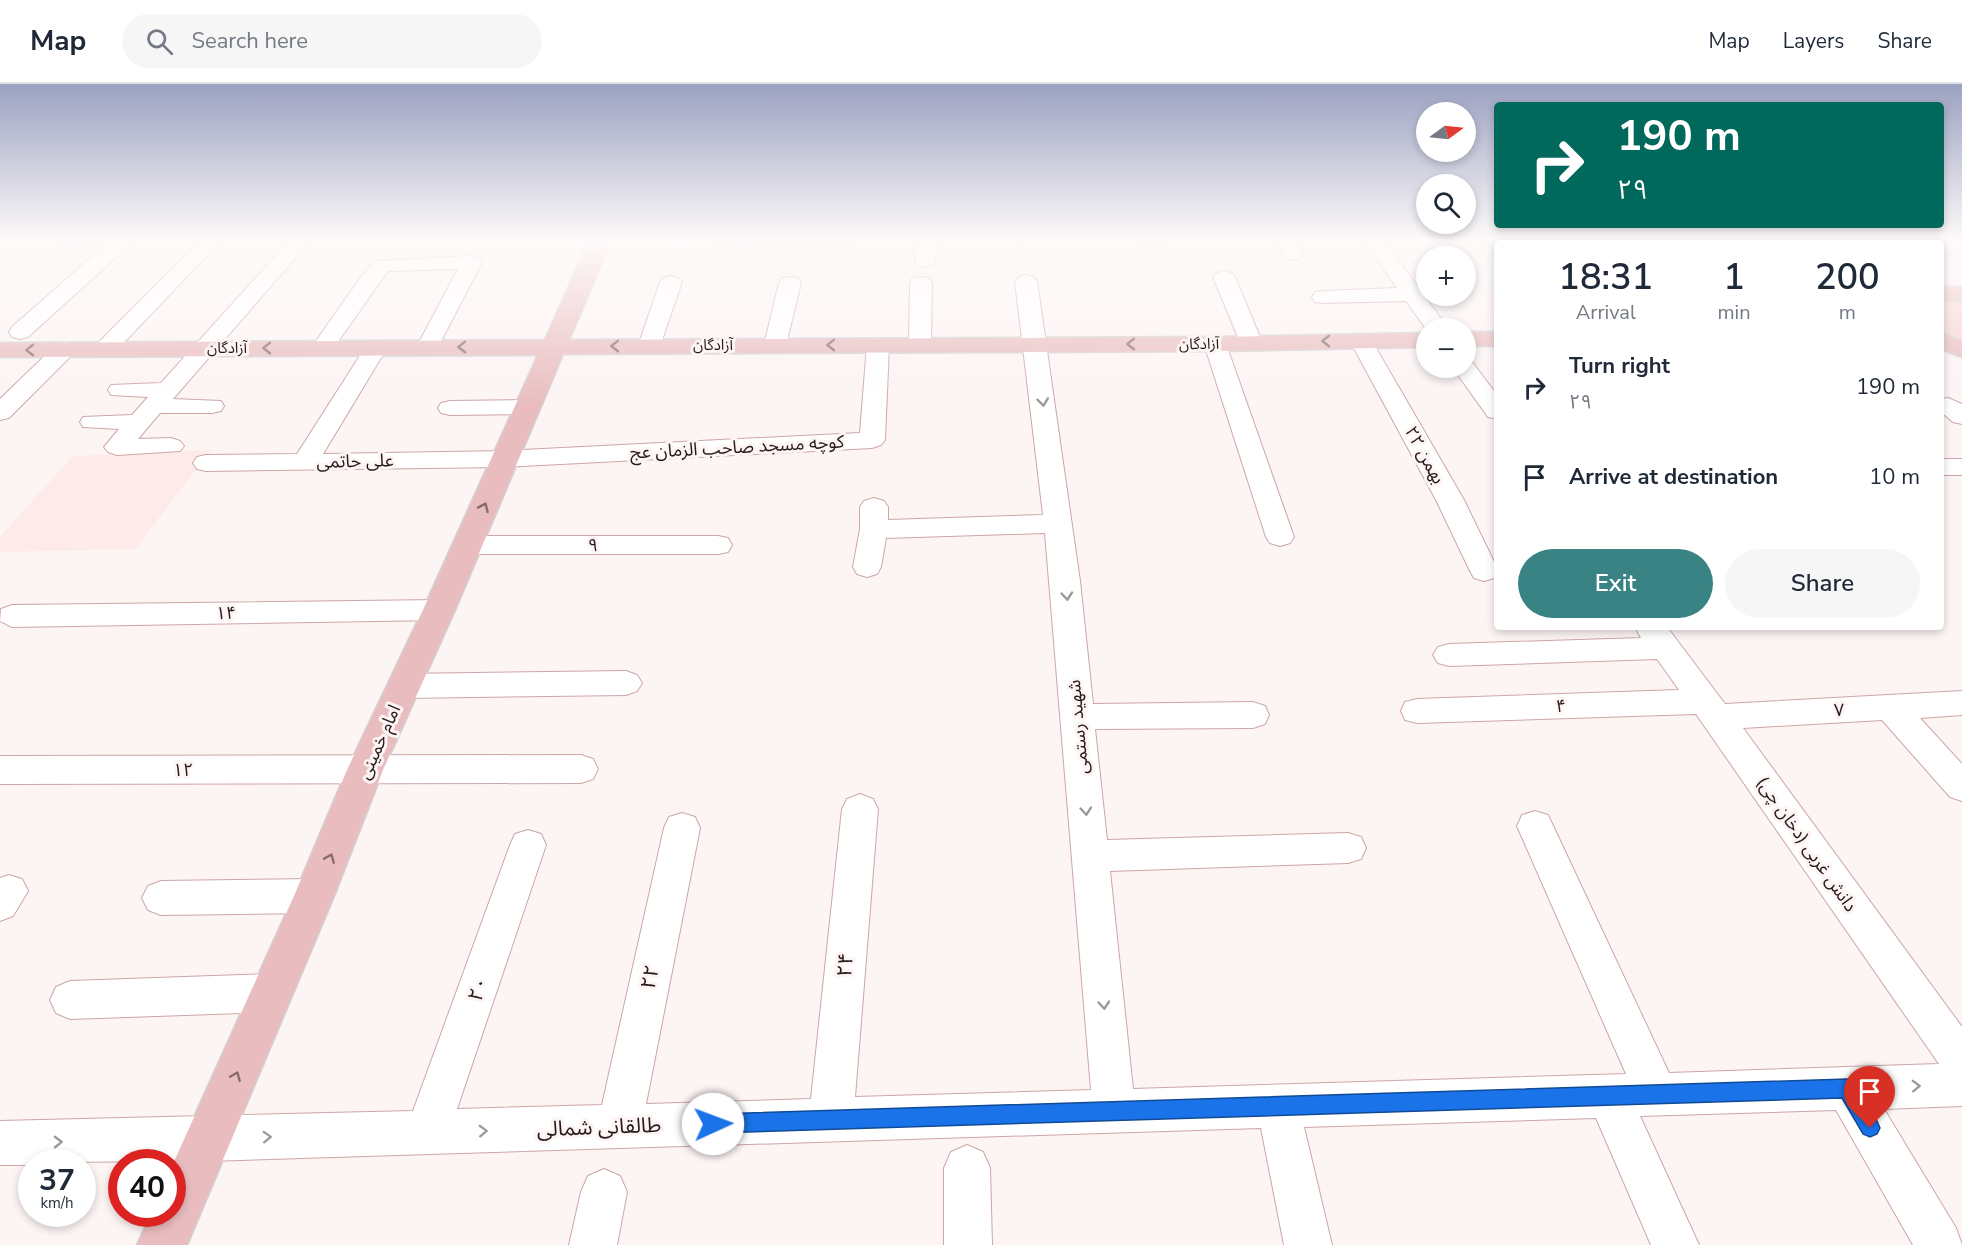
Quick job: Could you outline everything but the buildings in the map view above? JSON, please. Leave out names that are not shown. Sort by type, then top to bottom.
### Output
[{"type":"main road","name":"امام خمینی","points":[[162,1245],[314,896],[366,770],[439,610],[576,295]]},
{"type":"main road","points":[[1476,339],[1494,339]]},
{"type":"main road","name":"آزادگان","points":[[0,350],[1215,344],[1416,340]]},
{"type":"main road","points":[[1944,341],[1962,350]]},
{"type":"street","points":[[20,332],[62,295]]},
{"type":"street","points":[[105,349],[158,295]]},
{"type":"street","points":[[171,446],[117,447],[252,295]]},
{"type":"street","points":[[322,348],[358,295]]},
{"type":"street","points":[[427,348],[455,295]]},
{"type":"street","points":[[649,346],[666,295]]},
{"type":"street","points":[[775,345],[787,295]]},
{"type":"street","points":[[920,345],[921,295]]},
{"type":"street","name":"شهید رستمی","points":[[1028,295],[1065,580],[1114,1111]]},
{"type":"street","points":[[1232,295],[1251,342]]},
{"type":"street","points":[[1323,297],[1377,295]]},
{"type":"street","points":[[1413,295],[1430,318]]},
{"type":"street","name":"۲۲ بهمن","points":[[1361,341],[1450,500],[1484,571]]},
{"type":"street","points":[[1215,344],[1280,537]]},
{"type":"street","name":"کوچه مسجد صاحب الزمان عج","points":[[505,459],[872,440],[878,345]]},
{"type":"street","points":[[304,462],[376,348]]},
{"type":"street","points":[[0,413],[65,349]]},
{"type":"street","points":[[1472,378],[1494,408]]},
{"type":"street","points":[[120,390],[153,406]]},
{"type":"street","points":[[92,422],[153,406],[212,406]]},
{"type":"street","points":[[450,408],[527,407]]},
{"type":"street","name":"علی حاتمی","points":[[206,463],[505,459]]},
{"type":"street","points":[[1944,467],[1962,466]]},
{"type":"street","points":[[867,567],[874,518],[1057,524]]},
{"type":"street","name":"۹","points":[[468,544],[718,545]]},
{"type":"street","name":"۱۴","points":[[12,616],[439,610]]},
{"type":"street","points":[[1449,655],[1658,638]]},
{"type":"street","name":"دانش غربی (دخان چی)","points":[[1658,638],[1962,1062]]},
{"type":"street","points":[[404,686],[626,682]]},
{"type":"street","name":"۷","points":[[1710,709],[1890,707],[1962,703]]},
{"type":"street","points":[[1890,707],[1962,787]]},
{"type":"street","name":"۴","points":[[1417,711],[1710,709]]},
{"type":"street","points":[[1077,717],[1253,715]]},
{"type":"street","name":"۱۲","points":[[0,770],[581,769]]},
{"type":"street","name":"۲۴","points":[[831,1120],[860,809]]},
{"type":"street","points":[[1535,826],[1657,1095]]},
{"type":"street","name":"۲۲","points":[[619,1127],[682,828]]},
{"type":"street","name":"۲۰","points":[[427,1132],[528,845]]},
{"type":"street","points":[[1090,856],[1348,848]]},
{"type":"street","points":[[161,898],[314,896]]},
{"type":"street","points":[[70,1000],[272,993]]},
{"type":"street","name":"طالقانی شمالی","points":[[0,1143],[619,1127],[1962,1085]]},
{"type":"street","points":[[1847,1088],[1939,1245]]},
{"type":"street","points":[[1608,1096],[1675,1245]]},
{"type":"street","points":[[1278,1106],[1308,1245]]},
{"type":"street","points":[[967,1168],[968,1245]]},
{"type":"street","points":[[593,1245],[604,1192]]},
{"type":"shaded area","points":[[1962,300],[1962,344],[1944,334],[1944,301]]},
{"type":"shaded area","points":[[211,450],[135,549],[0,552],[0,537],[73,456]]},
{"type":"route","points":[[713,1124],[1847,1088],[1870,1128]]}]
